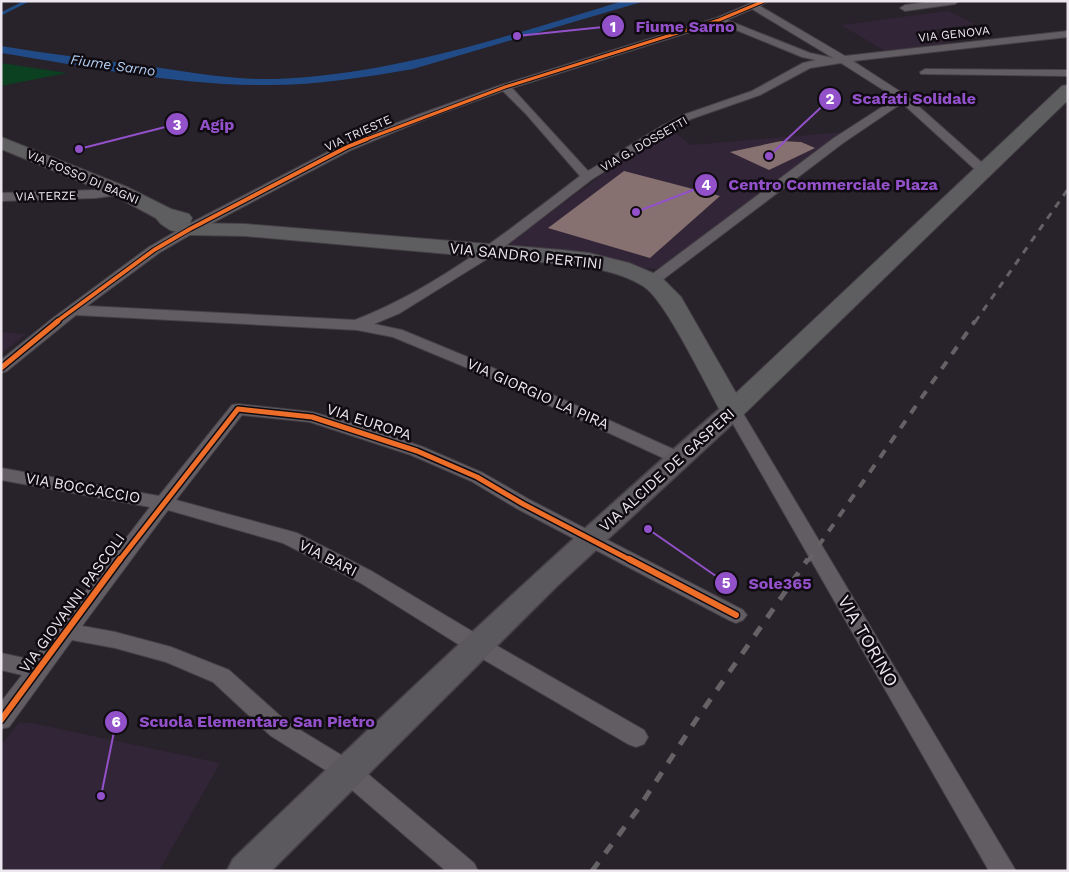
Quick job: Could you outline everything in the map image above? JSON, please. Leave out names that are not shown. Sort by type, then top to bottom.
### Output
[{"type":"main road","name":"VIA ALCIDE DE GASPERI","points":[[246,871],[477,645],[678,458],[734,410],[1068,90]]},
{"type":"main road","name":"VIA FOSSO DI BAGNI","points":[[1,142],[120,191],[164,214],[168,220],[177,226],[196,225]]},
{"type":"main road","name":"VIA SANDRO PERTINI","points":[[196,225],[589,260],[621,268],[652,281],[669,297],[734,410]]},
{"type":"street","name":"VIA TRIESTE","points":[[1,368],[73,310],[140,260],[196,225],[347,147],[424,116],[505,87],[718,20],[764,1]]},
{"type":"street","points":[[905,8],[955,1]]},
{"type":"street","points":[[753,6],[842,59],[902,98],[984,171]]},
{"type":"street","points":[[718,20],[806,60]]},
{"type":"street","name":"VIA GENOVA","points":[[842,59],[1068,34]]},
{"type":"street","points":[[960,46],[981,72]]},
{"type":"street","name":"VIA G. DOSSETTI","points":[[395,310],[490,251],[587,177],[676,122],[756,93],[806,60],[842,59]]},
{"type":"street","points":[[925,72],[1068,74]]},
{"type":"street","points":[[505,87],[530,112],[587,177]]},
{"type":"street","points":[[652,281],[754,207],[878,112],[902,98]]},
{"type":"street","name":"VIA TERZE","points":[[1,197],[96,194],[120,191]]},
{"type":"street","name":"VIA GIORGIO LA PIRA","points":[[73,310],[357,325],[397,333],[485,370],[678,458]]},
{"type":"street","points":[[395,310],[392,318],[397,333]]},
{"type":"street","name":"VIA GIORGIO LA PIRA","points":[[357,325],[395,310]]},
{"type":"street","name":"VIA EUROPA","points":[[164,502],[238,409],[312,417],[417,451],[477,477],[524,504],[591,538]]},
{"type":"street","name":"VIA TORINO","points":[[734,410],[1003,871]]},
{"type":"street","name":"VIA BOCCACCIO","points":[[1,474],[164,502]]},
{"type":"street","name":"VIA GIOVANNI PASCOLI","points":[[1,720],[164,502]]},
{"type":"street","name":"VIA BARI","points":[[164,502],[290,538],[366,577],[477,645],[636,737]]},
{"type":"street","points":[[591,538],[736,615]]},
{"type":"street","points":[[66,631],[115,640],[171,655],[221,676],[279,728],[347,771],[465,871]]},
{"type":"street","points":[[1,660],[38,670]]},
{"type":"shaded area","points":[[948,11],[975,24],[930,30],[951,43],[885,51],[841,25]]},
{"type":"shaded area","points":[[671,129],[691,145],[844,132],[657,269],[641,268],[511,246],[512,242],[526,231],[615,165]]},
{"type":"shaded area","points":[[1,332],[26,334],[1,354]]},
{"type":"shaded area","points":[[19,723],[32,723],[220,763],[159,871],[9,871],[1,868],[1,745]]},
{"type":"green space","points":[[1,63],[67,73],[1,86]]},
{"type":"water","name":"Fiume Sarno","points":[[623,1],[645,1],[413,69],[360,78],[306,84],[236,84],[169,79],[101,70],[1,53],[1,46],[227,77],[275,79],[320,76],[408,62],[494,40]]},
{"type":"building","points":[[781,141],[801,142],[815,148],[769,170],[730,152]]},
{"type":"building","points":[[624,171],[720,196],[650,258],[548,228]]},
{"type":"waterway","points":[[1,14],[27,1]]},
{"type":"railway","points":[[975,322],[1068,189]]},
{"type":"railway","points":[[808,561],[975,321]]},
{"type":"railway","points":[[592,871],[638,809],[696,720],[808,559]]},
{"type":"cycle path","points":[[1,368],[58,321],[154,250],[190,229],[347,147],[424,116],[505,87],[719,20],[764,1]]},
{"type":"cycle path","points":[[1,720],[129,547],[238,409],[312,417],[417,451],[477,477],[523,504],[736,615]]},
{"type":"place","name":"Fiume Sarno","points":[[517,36]]},
{"type":"place","name":"Agip","points":[[79,149]]},
{"type":"place","name":"Scafati Solidale","points":[[769,156]]},
{"type":"place","name":"Centro Commerciale Plaza","points":[[636,212]]},
{"type":"place","name":"Sole365","points":[[648,529]]},
{"type":"place","name":"Scuola Elementare San Pietro","points":[[101,796]]}]
